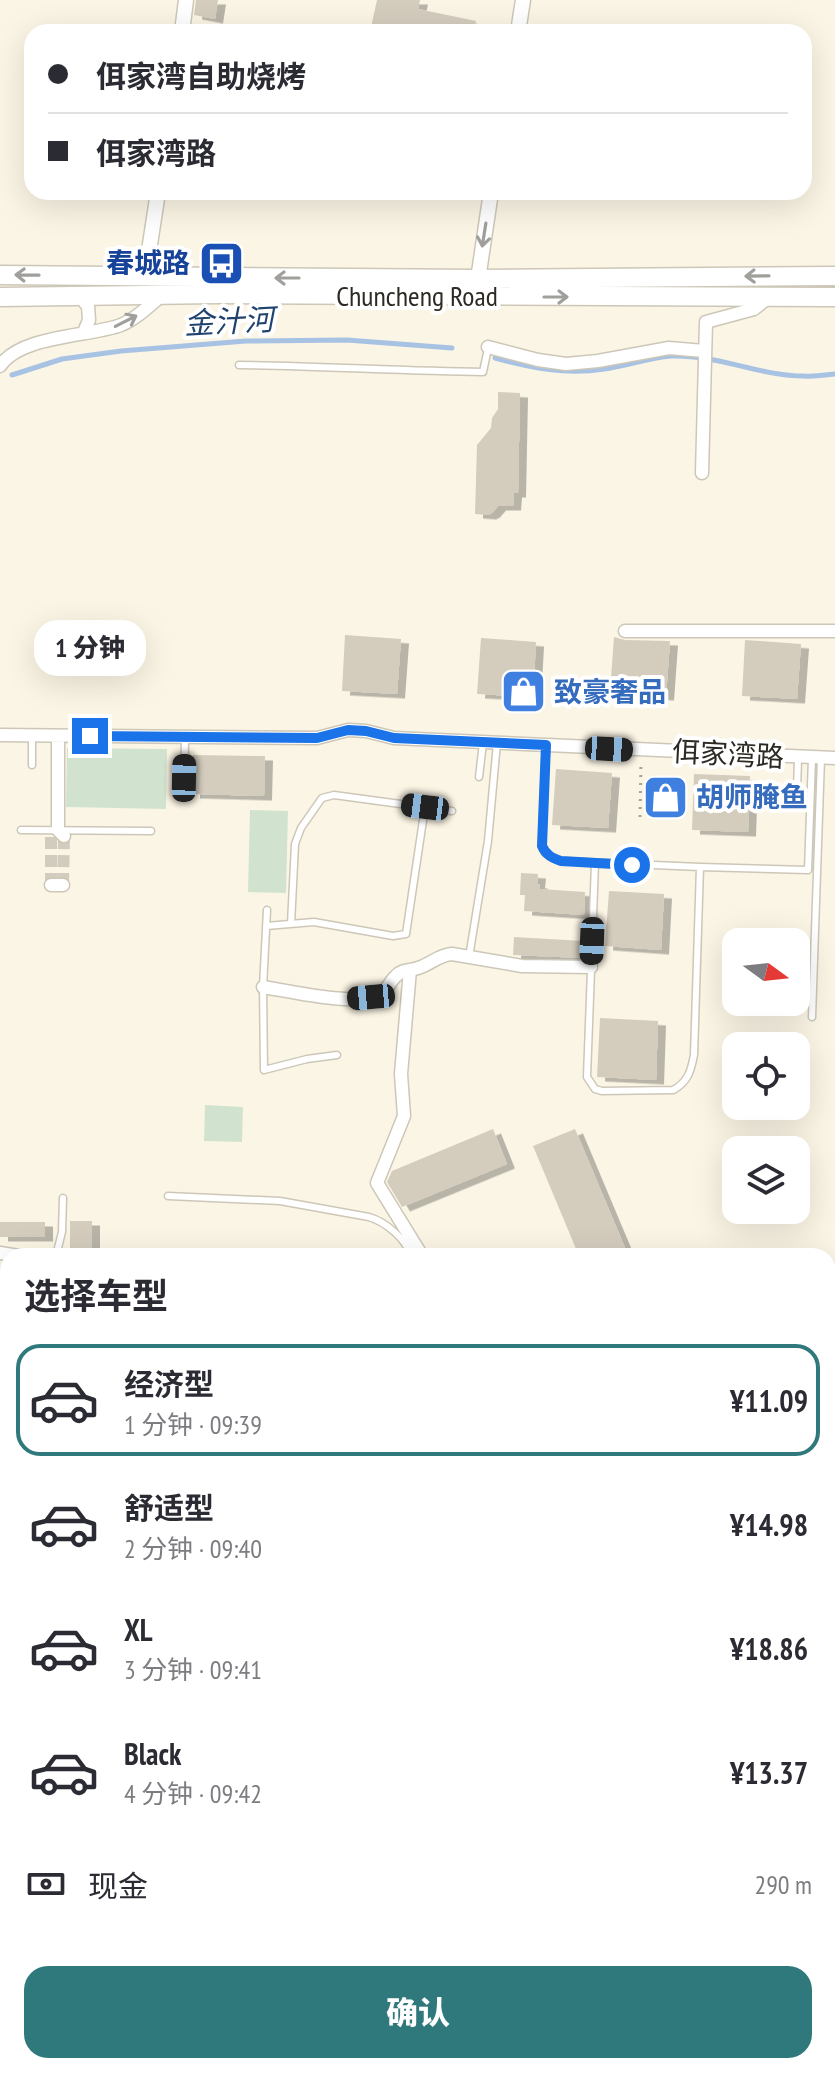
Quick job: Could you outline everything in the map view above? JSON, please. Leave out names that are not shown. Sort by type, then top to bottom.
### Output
[{"type":"main road","name":"Chuncheng Road","points":[[0,275],[835,297]]},
{"type":"main road","name":"Chuncheng Road","points":[[0,297],[477,288],[835,276]]},
{"type":"street","points":[[183,24],[186,0]]},
{"type":"street","points":[[519,24],[523,0]]},
{"type":"street","points":[[145,277],[157,200]]},
{"type":"street","points":[[477,288],[490,200]]},
{"type":"street","points":[[0,366],[6,357],[20,349],[130,321],[162,295]]},
{"type":"street","points":[[79,296],[88,306],[89,320],[84,332]]},
{"type":"street","points":[[702,473],[706,322],[754,309],[769,297]]},
{"type":"street","points":[[487,350],[566,364],[669,348],[704,351]]},
{"type":"street","points":[[625,631],[835,631]]},
{"type":"street","name":"佴家湾路","points":[[0,735],[317,738],[348,730],[394,738],[835,758]]},
{"type":"street","points":[[58,736],[58,834]]},
{"type":"street","points":[[263,987],[350,999],[371,997],[379,995],[402,971],[419,968],[443,955],[452,954],[522,966],[591,967]]},
{"type":"street","points":[[410,970],[401,1074],[404,1116],[377,1183],[417,1248]]},
{"type":"lane","points":[[239,365],[483,372],[487,350]]},
{"type":"lane","points":[[32,736],[32,765]]},
{"type":"lane","points":[[184,797],[185,738]]},
{"type":"lane","points":[[479,777],[483,743]]},
{"type":"lane","points":[[470,951],[488,841],[497,743]]},
{"type":"lane","points":[[546,745],[542,846],[545,853],[553,858],[595,863],[808,870],[810,758]]},
{"type":"lane","points":[[797,791],[810,758]]},
{"type":"lane","points":[[810,758],[812,1017]]},
{"type":"lane","points":[[291,924],[295,844],[301,828],[322,798],[334,795],[452,811]]},
{"type":"lane","points":[[266,926],[314,922],[393,936],[406,934],[425,807]]},
{"type":"lane","points":[[21,830],[58,834],[151,831]]},
{"type":"lane","points":[[595,863],[587,1077],[595,1089],[602,1091],[673,1090],[681,1085],[691,1069],[700,867]]},
{"type":"lane","points":[[659,866],[659,877]]},
{"type":"lane","points":[[267,910],[263,987],[264,1070],[337,1055]]},
{"type":"lane","points":[[168,1196],[280,1201],[369,1217],[380,1220],[408,1248]]},
{"type":"lane","points":[[58,1248],[63,1198]]},
{"type":"path","points":[[640,778],[640,817]]},
{"type":"green space","points":[[67,748],[167,749],[166,809],[66,807]]},
{"type":"green space","points":[[250,810],[288,811],[286,893],[248,892]]},
{"type":"green space","points":[[205,1105],[243,1107],[242,1142],[204,1141]]},
{"type":"building","points":[[196,0],[218,0],[215,19],[194,15]]},
{"type":"building","points":[[377,0],[420,0],[418,9],[476,21],[475,24],[372,24]]},
{"type":"building","points":[[498,392],[520,393],[518,493],[514,493],[513,506],[498,506],[488,515],[475,514],[477,445],[491,428],[492,418],[498,409]]},
{"type":"building","points":[[345,635],[401,639],[397,694],[342,691]]},
{"type":"building","points":[[614,637],[670,641],[666,696],[610,692]]},
{"type":"building","points":[[481,638],[536,642],[533,697],[477,694]]},
{"type":"building","points":[[745,640],[801,644],[797,699],[742,696]]},
{"type":"building","points":[[193,755],[265,756],[264,796],[192,794]]},
{"type":"building","points":[[556,769],[612,773],[608,828],[552,825]]},
{"type":"building","points":[[694,774],[750,776],[748,832],[692,830]]},
{"type":"building","points":[[521,873],[538,874],[540,889],[585,892],[584,915],[524,911],[525,895],[520,895]]},
{"type":"building","points":[[609,891],[664,894],[661,950],[605,946]]},
{"type":"building","points":[[514,937],[584,941],[583,958],[513,955]]},
{"type":"building","points":[[600,1018],[658,1021],[656,1080],[597,1077]]},
{"type":"building","points":[[493,1129],[507,1164],[402,1207],[387,1182],[392,1171]]},
{"type":"building","points":[[575,1129],[625,1248],[576,1248],[533,1146]]},
{"type":"building","points":[[70,1221],[92,1221],[92,1248],[70,1248]]},
{"type":"building","points":[[0,1222],[45,1222],[45,1237],[0,1237]]},
{"type":"waterway","name":"金汁河","points":[[12,375],[62,359],[246,341],[347,340],[452,348]]},
{"type":"waterway","name":"金汁河","points":[[495,358],[563,371],[590,371],[662,357],[688,356],[787,375],[835,374]]},
{"type":"tunnel","points":[[51,836],[51,885]]},
{"type":"tunnel","points":[[63,885],[64,836]]},
{"type":"place","name":"春城路","points":[[221,263]]},
{"type":"place","name":"致豪奢品","points":[[523,692]]},
{"type":"place","name":"胡师腌鱼","points":[[665,797]]},
{"type":"route","points":[[90,736],[317,738],[348,730],[394,738],[546,745],[542,846],[545,853],[561,861],[632,865]]}]
